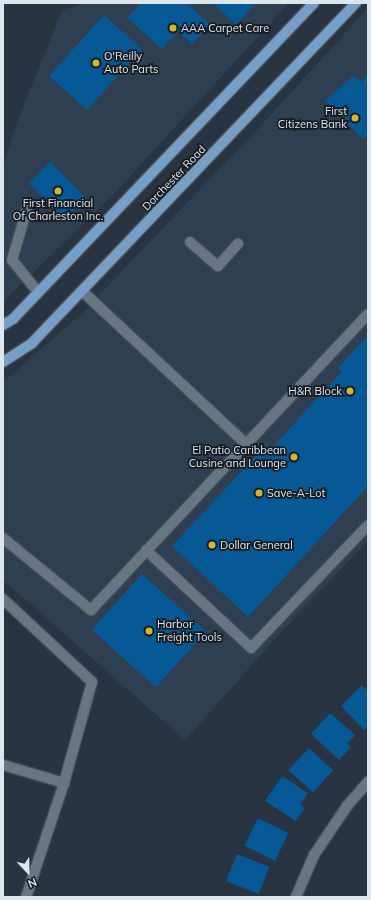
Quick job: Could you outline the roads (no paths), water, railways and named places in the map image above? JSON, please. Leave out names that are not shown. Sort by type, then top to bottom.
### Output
[{"type":"main road","name":"Dorchester Road","points":[[3,325],[38,292],[314,3]]},
{"type":"main road","name":"Dorchester Road","points":[[3,362],[32,343],[356,3]]},
{"type":"street","points":[[27,209],[12,260],[38,292]]},
{"type":"street","points":[[190,242],[218,266],[238,244]]},
{"type":"street","points":[[82,291],[246,444]]},
{"type":"street","points":[[3,538],[91,610],[368,314]]},
{"type":"street","points":[[146,550],[251,648],[368,526]]},
{"type":"street","points":[[3,599],[92,682],[64,783],[26,897]]},
{"type":"street","points":[[3,764],[64,783]]},
{"type":"street","points":[[296,897],[314,855],[347,806],[368,782]]},
{"type":"place","name":"AAA Carpet Care","points":[[173,28]]},
{"type":"place","name":"O'Reilly Auto Parts","points":[[96,63]]},
{"type":"place","name":"First Citizens Bank","points":[[355,118]]},
{"type":"place","name":"First Financial Of Charleston Inc.","points":[[58,191]]},
{"type":"place","name":"H&R Block","points":[[350,391]]},
{"type":"place","name":"El Patio Caribbean Cusine and Lounge","points":[[294,457]]},
{"type":"place","name":"Save-A-Lot","points":[[259,493]]},
{"type":"place","name":"Dollar General","points":[[212,545]]},
{"type":"place","name":"Harbor Freight Tools","points":[[149,631]]}]
